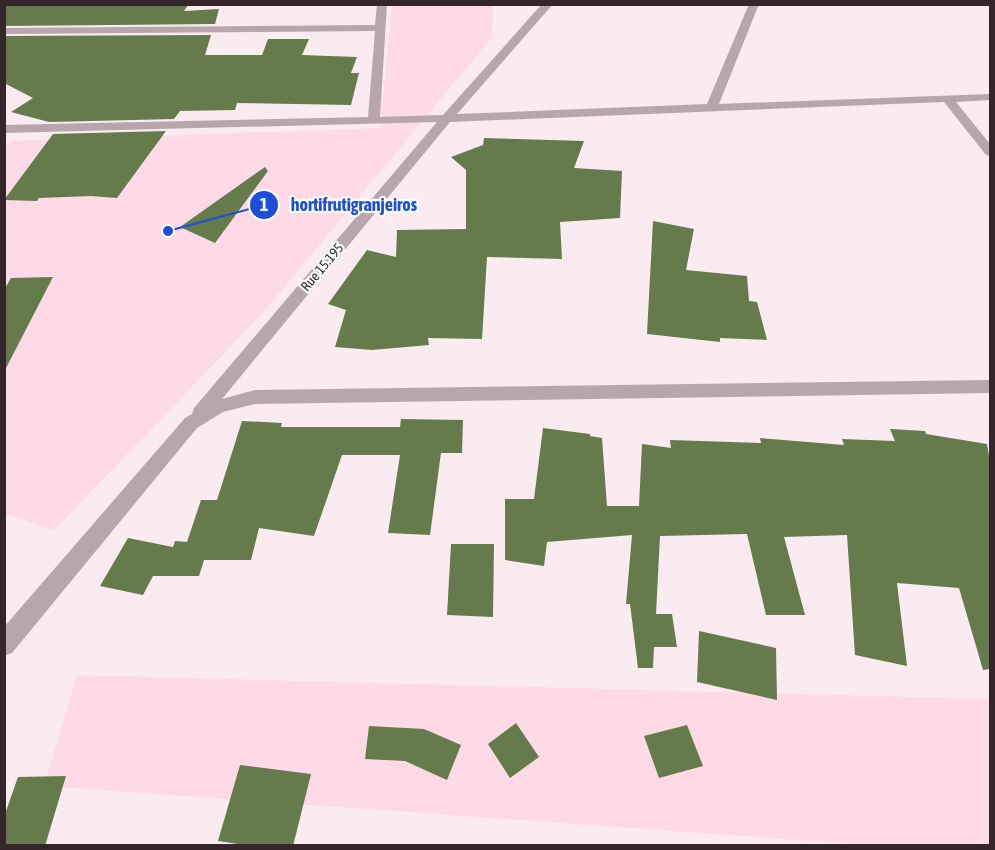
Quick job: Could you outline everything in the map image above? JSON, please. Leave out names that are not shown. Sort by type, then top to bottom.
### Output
[{"type":"street","points":[[375,121],[382,4]]},
{"type":"street","name":"Rue 15.195","points":[[4,645],[447,118],[548,4]]},
{"type":"street","points":[[712,107],[754,4]]},
{"type":"street","points":[[4,31],[381,28]]},
{"type":"street","points":[[4,129],[375,121],[990,97]]},
{"type":"street","points":[[948,99],[990,152]]},
{"type":"street","points":[[191,423],[219,407],[255,397],[990,387]]},
{"type":"shaded area","points":[[392,5],[493,5],[492,37],[262,314],[54,530],[5,514],[4,148],[11,141],[380,128]]},
{"type":"shaded area","points":[[77,675],[990,699],[990,845],[868,845],[44,786]]},
{"type":"building","points":[[4,4],[189,4],[184,11],[219,9],[215,24],[4,26]]},
{"type":"building","points":[[211,35],[205,55],[262,55],[268,39],[309,39],[302,55],[357,57],[351,73],[359,73],[351,105],[237,103],[235,110],[180,111],[174,119],[49,122],[11,112],[33,98],[4,83],[4,36]]},
{"type":"building","points":[[166,131],[117,198],[91,196],[39,198],[37,201],[4,200],[53,134]]},
{"type":"building","points":[[484,138],[584,141],[574,168],[622,171],[620,218],[560,222],[562,259],[487,257],[482,339],[428,338],[429,345],[372,350],[335,347],[346,310],[328,304],[367,250],[396,257],[397,230],[466,229],[466,170],[451,157],[483,145]]},
{"type":"building","points":[[265,167],[268,171],[215,243],[180,227]]},
{"type":"building","points":[[653,221],[694,229],[686,270],[747,276],[749,301],[757,302],[767,340],[720,338],[720,342],[647,334]]},
{"type":"building","points":[[53,277],[4,372],[4,290],[11,278]]},
{"type":"building","points":[[401,419],[463,420],[462,453],[441,453],[430,535],[388,533],[400,455],[342,455],[314,536],[259,528],[251,560],[204,560],[199,576],[153,576],[143,595],[100,586],[128,538],[173,547],[175,541],[187,542],[201,500],[217,500],[242,421],[282,423],[281,427],[400,427]]},
{"type":"building","points":[[543,428],[590,434],[590,436],[602,438],[607,506],[639,506],[642,444],[671,448],[670,440],[761,443],[760,438],[844,445],[842,439],[895,441],[890,429],[925,431],[926,434],[987,444],[990,462],[990,669],[983,670],[959,588],[897,583],[907,666],[855,655],[847,535],[784,537],[805,615],[766,615],[747,534],[660,536],[656,614],[672,614],[677,647],[654,647],[653,668],[638,668],[630,604],[626,604],[632,535],[547,542],[544,566],[505,560],[505,499],[534,499]]},
{"type":"building","points":[[451,544],[494,544],[493,617],[447,615]]},
{"type":"building","points":[[699,631],[776,648],[777,700],[697,682]]},
{"type":"building","points":[[516,723],[539,757],[510,778],[488,744]]},
{"type":"building","points":[[687,725],[703,766],[659,778],[644,736]]},
{"type":"building","points":[[369,726],[424,729],[461,745],[447,780],[405,761],[365,759]]},
{"type":"building","points":[[240,765],[311,774],[293,846],[251,846],[218,841]]},
{"type":"building","points":[[66,776],[45,846],[4,846],[4,817],[18,777]]},
{"type":"place","name":"hortifrutigranjeiros","points":[[168,231]]}]
